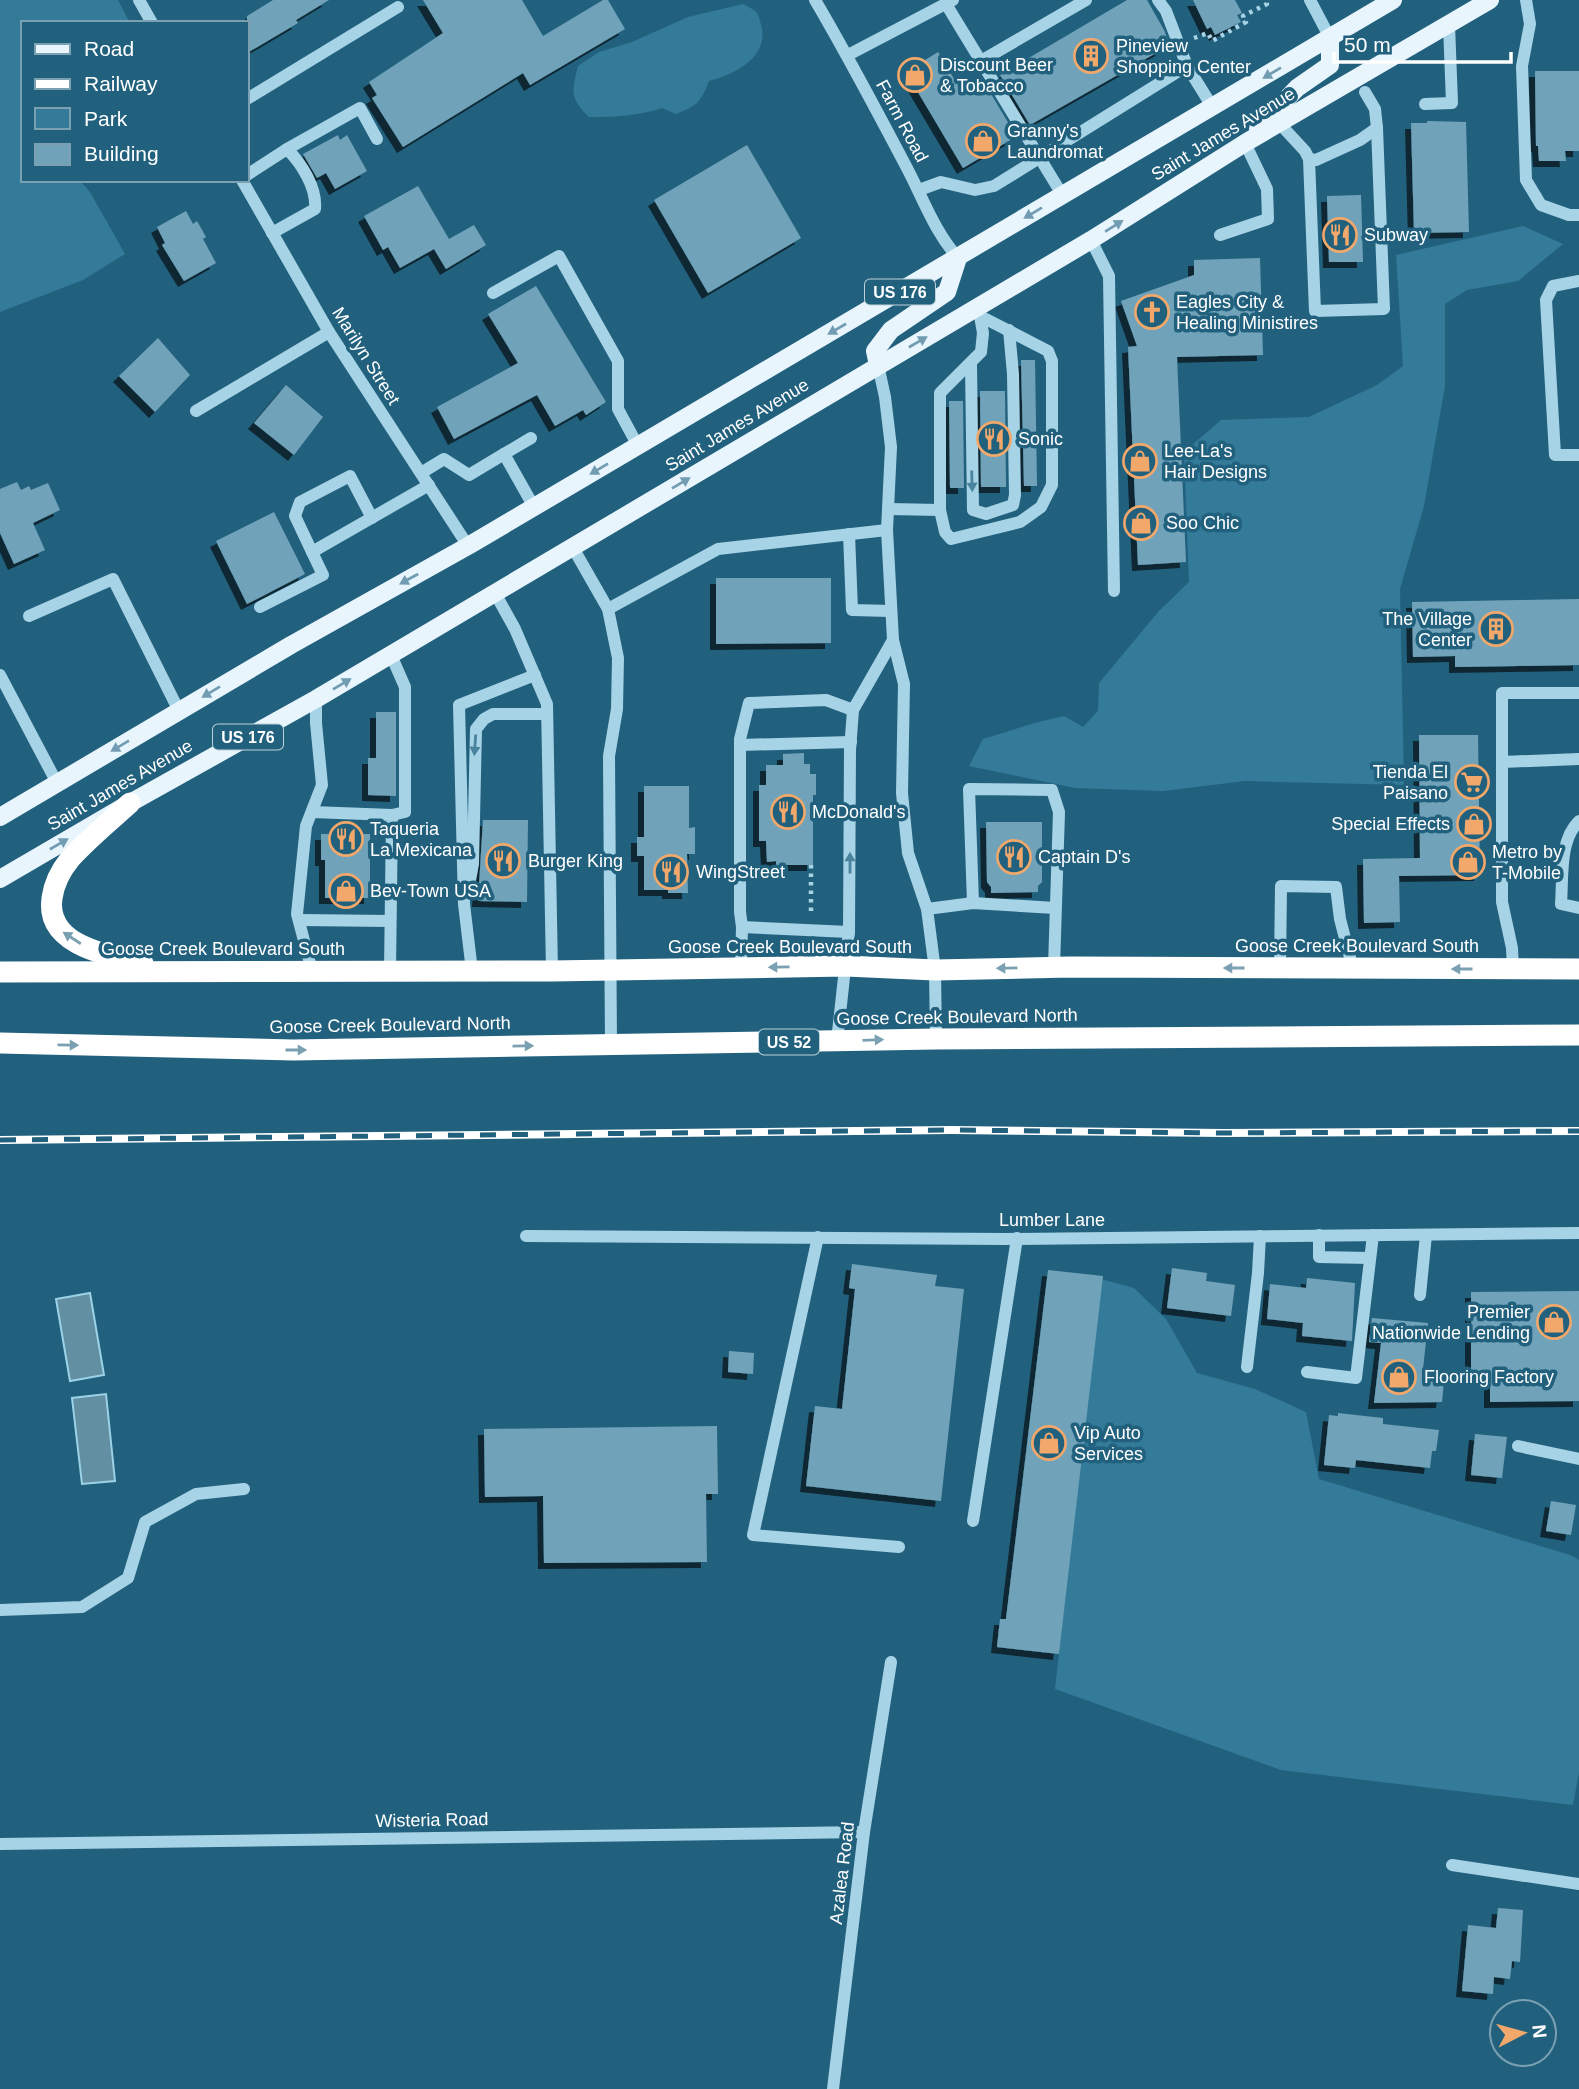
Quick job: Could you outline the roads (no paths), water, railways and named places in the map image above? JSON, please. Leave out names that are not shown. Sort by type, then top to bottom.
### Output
[{"type":"highway","points":[[130,803],[69,860],[53,886],[51,904],[56,926],[70,939],[103,954],[183,972]]},
{"type":"highway","name":"Goose Creek Boulevard South","points":[[0,972],[552,971],[846,966],[935,970],[1054,967],[1579,970]]},
{"type":"highway","name":"Goose Creek Boulevard North","points":[[0,1044],[293,1050],[936,1039],[1579,1035]]},
{"type":"main road","name":"Saint James Avenue","points":[[0,817],[291,645],[468,546],[1393,0]]},
{"type":"main road","name":"Saint James Avenue","points":[[0,878],[316,699],[878,365],[977,312],[1245,143],[1490,0]]},
{"type":"main road","points":[[1245,143],[1297,88],[1329,65],[1330,38]]},
{"type":"main road","points":[[878,365],[875,351],[891,330],[947,292],[958,258]]},
{"type":"street","points":[[139,0],[151,21]]},
{"type":"street","name":"Farm Road","points":[[815,0],[848,55],[919,190],[942,240],[958,258]]},
{"type":"street","points":[[981,61],[1086,0]]},
{"type":"street","points":[[1158,0],[1166,11],[1187,66],[1213,108]]},
{"type":"street","points":[[1310,0],[1330,38]]},
{"type":"street","points":[[1526,0],[1530,24],[1521,66],[1526,180],[1541,205],[1569,215],[1579,215]]},
{"type":"street","points":[[848,55],[950,2],[981,61],[1063,196]]},
{"type":"street","points":[[248,98],[398,7]]},
{"type":"street","points":[[1425,104],[1452,103],[1449,25]]},
{"type":"street","points":[[919,190],[941,182],[975,190],[994,186],[1187,66]]},
{"type":"street","points":[[1279,123],[1309,159],[1315,311],[1384,309],[1377,128],[1375,108],[1365,92]]},
{"type":"street","points":[[248,174],[360,108],[377,139]]},
{"type":"street","points":[[1309,159],[1316,160],[1360,140],[1377,128]]},
{"type":"street","points":[[1220,235],[1268,219],[1267,188],[1245,143]]},
{"type":"street","points":[[272,233],[315,209],[316,198],[305,173],[287,149]]},
{"type":"street","name":"Marilyn Street","points":[[243,182],[329,331],[468,546]]},
{"type":"street","points":[[1091,240],[1109,276],[1114,591]]},
{"type":"street","points":[[493,293],[559,256],[618,361],[618,409],[638,446]]},
{"type":"street","points":[[1579,281],[1553,286],[1546,300],[1555,455],[1579,455]]},
{"type":"street","points":[[977,312],[1048,351],[1052,361],[1052,485],[1041,508],[1020,522],[951,539],[945,532],[940,510],[940,393],[981,352],[984,333],[977,312]]},
{"type":"street","points":[[971,364],[973,510],[986,514],[1013,505],[1015,495],[1013,374],[1009,330]]},
{"type":"street","points":[[196,411],[329,331]]},
{"type":"street","points":[[878,365],[891,447],[887,530],[893,640],[904,684],[902,793],[908,853],[927,909],[935,970],[936,1039]]},
{"type":"street","points":[[421,472],[444,459],[469,475],[531,438]]},
{"type":"street","points":[[504,454],[534,507]]},
{"type":"street","points":[[260,607],[323,575],[295,516],[300,502],[350,476],[372,518]]},
{"type":"street","points":[[312,552],[429,485]]},
{"type":"street","points":[[888,509],[940,510]]},
{"type":"street","points":[[608,609],[718,549],[887,530]]},
{"type":"street","points":[[849,534],[852,610],[891,611]]},
{"type":"street","points":[[572,547],[608,609],[618,658],[617,709],[609,756],[611,1045]]},
{"type":"street","points":[[29,616],[113,579],[179,711]]},
{"type":"street","points":[[495,593],[515,629],[547,704],[552,971]]},
{"type":"street","points":[[837,1041],[849,932],[853,710],[893,640]]},
{"type":"street","points":[[312,812],[392,815],[405,813],[405,687],[391,655]]},
{"type":"street","points":[[0,675],[57,783]]},
{"type":"street","points":[[472,971],[465,914],[459,705],[535,675]]},
{"type":"street","points":[[1513,969],[1512,948],[1503,902],[1502,692],[1579,693]]},
{"type":"street","points":[[312,971],[297,914],[306,826],[322,785],[316,699]]},
{"type":"street","points":[[741,968],[740,745],[749,704],[826,700],[853,710]]},
{"type":"street","points":[[465,914],[473,864],[476,729],[484,719],[493,714],[547,714]]},
{"type":"street","points":[[740,745],[851,742]]},
{"type":"street","points":[[1502,762],[1579,759]]},
{"type":"street","points":[[973,904],[969,789],[1052,790],[1059,812],[1054,967]]},
{"type":"street","points":[[390,971],[392,815]]},
{"type":"street","points":[[1579,821],[1571,829],[1565,849],[1561,904],[1579,908]]},
{"type":"street","points":[[1280,968],[1281,886],[1336,887],[1340,919],[1353,968]]},
{"type":"street","points":[[927,909],[973,904],[1055,908]]},
{"type":"street","points":[[299,920],[390,921]]},
{"type":"street","points":[[742,927],[849,932]]},
{"type":"street","name":"Lumber Lane","points":[[526,1236],[1017,1238],[1579,1233]]},
{"type":"street","points":[[1420,1295],[1426,1234]]},
{"type":"street","points":[[1307,1372],[1356,1378],[1373,1235]]},
{"type":"street","points":[[1247,1367],[1260,1236]]},
{"type":"street","points":[[1319,1236],[1319,1257],[1370,1258]]},
{"type":"street","points":[[818,1237],[753,1535],[899,1547]]},
{"type":"street","points":[[974,1521],[1017,1238]]},
{"type":"street","points":[[1518,1446],[1579,1458]]},
{"type":"street","points":[[0,1610],[82,1607],[128,1578],[145,1522],[196,1494],[244,1489]]},
{"type":"street","name":"Azalea Road","points":[[834,2089],[864,1832],[891,1662]]},
{"type":"street","name":"Wisteria Road","points":[[0,1844],[864,1832]]},
{"type":"street","points":[[1452,1865],[1579,1884]]},
{"type":"railway","points":[[0,1140],[952,1130],[1223,1133],[1579,1131]]},
{"type":"place","name":"Pineview Shopping Center","points":[[1091,56]]},
{"type":"place","name":"Discount Beer & Tobacco","points":[[915,75]]},
{"type":"place","name":"Granny's Laundromat","points":[[983,141]]},
{"type":"place","name":"Subway","points":[[1340,235]]},
{"type":"place","name":"Eagles City & Healing Ministires","points":[[1152,312]]},
{"type":"place","name":"Sonic","points":[[994,439]]},
{"type":"place","name":"Lee-La's Hair Designs","points":[[1140,461]]},
{"type":"place","name":"Soo Chic","points":[[1141,523]]},
{"type":"place","name":"The Village Center","points":[[1496,629]]},
{"type":"place","name":"Tienda El Paisano","points":[[1472,782]]},
{"type":"place","name":"McDonald's","points":[[788,812]]},
{"type":"place","name":"Special Effects","points":[[1474,824]]},
{"type":"place","name":"Taqueria La Mexicana","points":[[346,839]]},
{"type":"place","name":"Captain D's","points":[[1014,857]]},
{"type":"place","name":"Burger King","points":[[503,861]]},
{"type":"place","name":"Metro by T-Mobile","points":[[1468,862]]},
{"type":"place","name":"WingStreet","points":[[671,872]]},
{"type":"place","name":"Bev-Town USA","points":[[346,891]]},
{"type":"place","name":"Premier Nationwide Lending","points":[[1554,1322]]},
{"type":"place","name":"Flooring Factory","points":[[1399,1377]]},
{"type":"place","name":"Vip Auto Services","points":[[1049,1443]]}]
